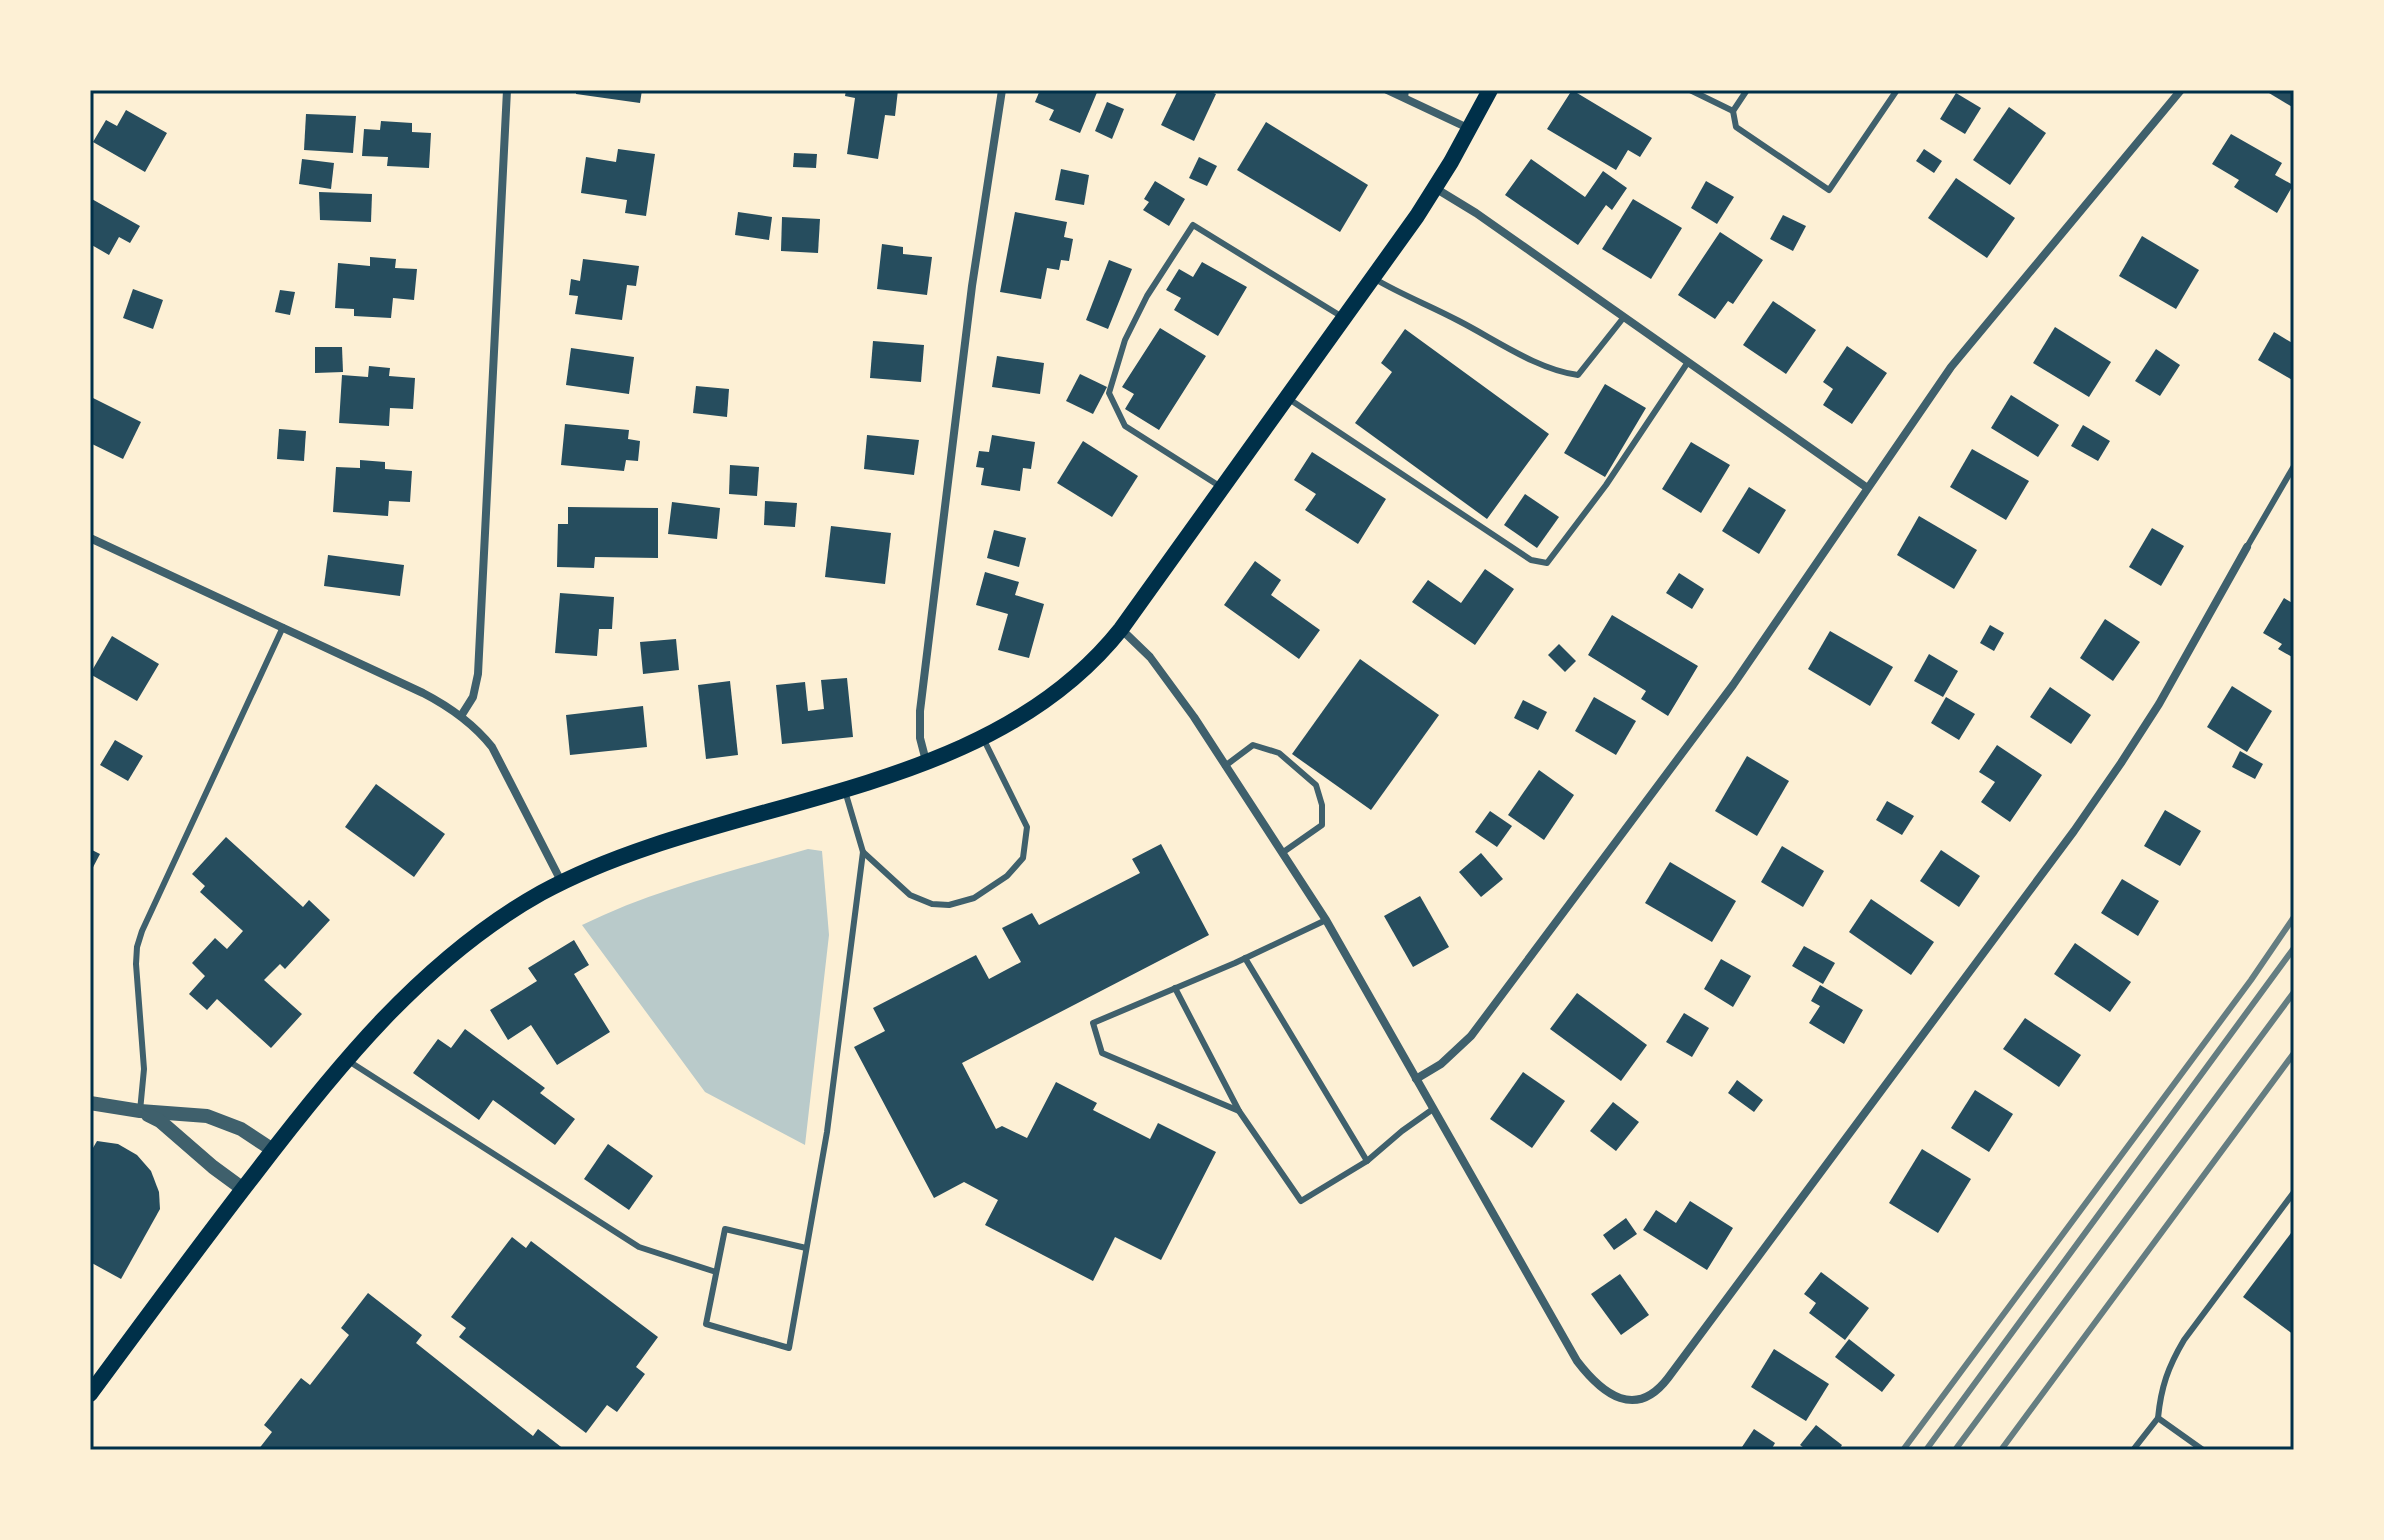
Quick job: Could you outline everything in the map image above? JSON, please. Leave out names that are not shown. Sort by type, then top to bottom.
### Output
[{"type":"main road","points":[[90,1394],[310,1101],[417,987],[468,943],[516,908],[562,883],[655,846],[926,761],[983,736],[1030,710],[1093,660],[1121,629],[1373,278],[1435,188],[1490,90]]},
{"type":"street","points":[[461,716],[473,697],[478,674],[507,90]]},
{"type":"street","points":[[926,761],[920,738],[920,711],[972,286],[1002,90]]},
{"type":"street","points":[[1387,90],[1406,94],[1470,129]]},
{"type":"street","points":[[1416,1079],[1441,1064],[1471,1036],[1733,685],[1951,367],[2181,90]]},
{"type":"street","points":[[1435,188],[1476,213],[1866,487]]},
{"type":"street","points":[[90,538],[423,693],[461,716],[492,747],[562,883]]},
{"type":"street","points":[[1121,629],[1159,669],[1326,920],[1577,1361],[1595,1382],[1620,1398],[1641,1401],[1661,1387],[2074,831],[2159,704],[2247,547]]},
{"type":"street","points":[[90,1103],[140,1111],[207,1116],[241,1129],[273,1150]]},
{"type":"street","points":[[140,1111],[160,1121],[243,1189]]},
{"type":"lane","points":[[1690,90],[1733,111]]},
{"type":"lane","points":[[1747,90],[1733,111],[1736,127],[1829,190],[1897,90]]},
{"type":"lane","points":[[1222,488],[1125,426],[1109,393],[1125,340],[1147,296],[1193,225],[1344,318]]},
{"type":"lane","points":[[1373,278],[1557,372],[1578,375],[1624,317]]},
{"type":"lane","points":[[1287,397],[1531,560],[1547,563],[1606,485],[1688,362]]},
{"type":"lane","points":[[2247,547],[2294,466]]},
{"type":"lane","points":[[140,1111],[144,1069],[136,964],[142,931],[283,627]]},
{"type":"lane","points":[[863,852],[910,895],[932,904],[949,905],[974,898],[1007,876],[1023,858],[1027,827],[983,736]]},
{"type":"lane","points":[[1225,766],[1253,745],[1279,753],[1316,785],[1322,805],[1322,825],[1282,853]]},
{"type":"lane","points":[[806,1248],[725,1229],[706,1324],[789,1348],[827,1132],[863,852],[844,789]]},
{"type":"lane","points":[[1239,1111],[1102,1053],[1093,1023],[1235,963],[1326,920]]},
{"type":"lane","points":[[1245,958],[1367,1161]]},
{"type":"lane","points":[[1175,988],[1239,1111],[1301,1201],[1367,1161],[1433,1109]]},
{"type":"lane","points":[[347,1060],[639,1247],[716,1272]]},
{"type":"lane","points":[[2133,1450],[2158,1418],[2161,1390],[2170,1363],[2184,1340],[2294,1192]]},
{"type":"lane","points":[[2158,1418],[2203,1450]]},
{"type":"shaded area","points":[[808,849],[822,851],[829,935],[805,1145],[705,1092],[582,925],[665,891]]},
{"type":"building","points":[[576,90],[642,90],[640,103],[576,94]]},
{"type":"building","points":[[846,90],[898,90],[895,116],[885,115],[878,159],[847,154],[855,98],[845,96]]},
{"type":"building","points":[[1040,90],[1098,90],[1080,133],[1049,120],[1054,110],[1035,102]]},
{"type":"building","points":[[1178,90],[1207,90],[1216,94],[1194,141],[1161,125]]},
{"type":"building","points":[[1572,90],[1652,138],[1640,157],[1628,150],[1616,170],[1547,129]]},
{"type":"building","points":[[2264,90],[2294,90],[2294,108]]},
{"type":"building","points":[[1956,93],[1981,108],[1965,134],[1940,119]]},
{"type":"building","points":[[1107,102],[1124,109],[1112,139],[1095,131]]},
{"type":"building","points":[[2009,107],[2046,133],[2010,185],[1973,160]]},
{"type":"building","points":[[126,110],[167,133],[145,172],[93,142],[106,120],[117,126]]},
{"type":"building","points":[[306,114],[356,116],[353,153],[304,150]]},
{"type":"building","points":[[381,121],[412,123],[412,132],[431,133],[429,168],[387,166],[388,157],[362,156],[364,129],[380,130]]},
{"type":"building","points":[[1266,122],[1368,185],[1340,232],[1237,170]]},
{"type":"building","points":[[2231,134],[2282,163],[2275,175],[2293,185],[2277,213],[2234,187],[2239,180],[2212,164]]},
{"type":"building","points":[[618,149],[655,154],[646,216],[625,213],[627,200],[581,193],[586,157],[616,162]]},
{"type":"building","points":[[1924,149],[1942,161],[1934,173],[1916,161]]},
{"type":"building","points":[[794,153],[817,154],[816,168],[793,167]]},
{"type":"building","points":[[1199,157],[1217,166],[1207,186],[1189,178]]},
{"type":"building","points":[[302,159],[334,163],[331,189],[299,184]]},
{"type":"building","points":[[1531,159],[1585,197],[1603,171],[1627,188],[1612,210],[1606,205],[1578,245],[1505,195]]},
{"type":"building","points":[[1061,169],[1089,175],[1084,205],[1055,200]]},
{"type":"building","points":[[1956,178],[2015,218],[1987,258],[1928,218]]},
{"type":"building","points":[[1155,181],[1185,199],[1169,226],[1143,210],[1149,202],[1144,199]]},
{"type":"building","points":[[1706,181],[1734,197],[1717,224],[1691,208]]},
{"type":"building","points":[[319,192],[372,194],[371,222],[320,220]]},
{"type":"building","points":[[90,198],[140,226],[130,243],[119,237],[109,255],[90,244]]},
{"type":"building","points":[[1633,199],[1682,228],[1651,279],[1602,249]]},
{"type":"building","points":[[738,212],[772,217],[769,240],[735,235]]},
{"type":"building","points":[[1015,212],[1067,222],[1064,237],[1073,239],[1069,261],[1061,260],[1059,270],[1047,268],[1041,299],[1000,292]]},
{"type":"building","points":[[1783,215],[1806,226],[1793,251],[1770,239]]},
{"type":"building","points":[[782,217],[820,219],[818,253],[781,251]]},
{"type":"building","points":[[1720,232],[1763,260],[1733,304],[1728,301],[1715,319],[1678,295]]},
{"type":"building","points":[[2142,236],[2199,270],[2176,309],[2119,276]]},
{"type":"building","points":[[882,244],[903,247],[903,254],[932,257],[927,295],[877,289]]},
{"type":"building","points":[[370,257],[396,259],[395,268],[417,269],[414,300],[393,298],[391,318],[354,316],[354,309],[335,308],[338,263],[370,266]]},
{"type":"building","points":[[583,259],[639,266],[636,286],[627,285],[622,320],[575,314],[578,296],[569,295],[571,279],[580,281]]},
{"type":"building","points":[[1109,260],[1132,269],[1108,329],[1086,320]]},
{"type":"building","points":[[1202,262],[1247,287],[1218,336],[1174,310],[1181,298],[1166,290],[1179,269],[1193,277]]},
{"type":"building","points":[[133,289],[163,300],[153,329],[123,318]]},
{"type":"building","points":[[280,290],[295,292],[290,315],[275,312]]},
{"type":"building","points":[[1773,301],[1816,330],[1786,374],[1743,345]]},
{"type":"building","points":[[2055,327],[2111,362],[2089,397],[2033,363]]},
{"type":"building","points":[[1160,328],[1206,356],[1159,430],[1125,409],[1134,394],[1122,387]]},
{"type":"building","points":[[1405,329],[1549,434],[1487,519],[1355,423],[1392,372],[1381,363]]},
{"type":"building","points":[[2274,332],[2294,344],[2294,381],[2258,360]]},
{"type":"building","points":[[873,341],[924,345],[921,382],[870,378]]},
{"type":"building","points":[[1847,346],[1887,373],[1852,424],[1823,405],[1833,389],[1823,382]]},
{"type":"building","points":[[315,347],[342,347],[343,372],[315,373]]},
{"type":"building","points":[[571,348],[634,357],[629,394],[566,385]]},
{"type":"building","points":[[2156,349],[2180,365],[2160,396],[2135,381]]},
{"type":"building","points":[[997,356],[1044,363],[1040,394],[992,387]]},
{"type":"building","points":[[369,366],[390,368],[389,376],[415,378],[413,409],[390,408],[389,426],[339,423],[342,375],[368,377]]},
{"type":"building","points":[[1080,374],[1107,387],[1093,414],[1066,401]]},
{"type":"building","points":[[1605,384],[1646,408],[1605,477],[1564,453]]},
{"type":"building","points":[[696,386],[729,389],[727,417],[693,413]]},
{"type":"building","points":[[2011,395],[2059,425],[2038,457],[1991,428]]},
{"type":"building","points":[[93,398],[141,422],[123,459],[90,443],[90,405]]},
{"type":"building","points":[[565,424],[629,430],[628,439],[640,441],[638,461],[626,460],[624,471],[561,465]]},
{"type":"building","points":[[2083,425],[2110,441],[2098,461],[2071,446]]},
{"type":"building","points":[[279,429],[306,431],[304,461],[277,459]]},
{"type":"building","points":[[867,435],[919,440],[914,475],[864,469]]},
{"type":"building","points":[[992,435],[1035,442],[1031,469],[1023,468],[1020,491],[981,485],[984,468],[976,467],[979,451],[989,452]]},
{"type":"building","points":[[1083,441],[1138,476],[1112,517],[1057,483]]},
{"type":"building","points":[[1691,442],[1730,465],[1701,513],[1662,489]]},
{"type":"building","points":[[1972,449],[2029,481],[2006,520],[1950,487]]},
{"type":"building","points":[[1312,452],[1386,499],[1358,544],[1305,510],[1316,494],[1294,480]]},
{"type":"building","points":[[360,460],[385,462],[385,469],[412,471],[410,502],[389,501],[388,516],[333,512],[336,467],[360,468]]},
{"type":"building","points":[[730,465],[759,467],[757,496],[729,494]]},
{"type":"building","points":[[1749,487],[1786,510],[1759,554],[1722,531]]},
{"type":"building","points":[[1525,494],[1559,517],[1537,548],[1504,525]]},
{"type":"building","points":[[765,501],[797,503],[795,527],[764,525]]},
{"type":"building","points":[[672,502],[720,508],[717,539],[668,534]]},
{"type":"building","points":[[568,507],[658,508],[658,558],[595,557],[594,568],[557,567],[558,524],[568,524]]},
{"type":"building","points":[[1919,516],[1977,550],[1954,589],[1897,555]]},
{"type":"building","points":[[831,526],[891,533],[885,584],[825,577]]},
{"type":"building","points":[[2152,528],[2184,546],[2161,586],[2129,567]]},
{"type":"building","points":[[994,530],[1026,538],[1019,567],[987,558]]},
{"type":"building","points":[[328,555],[404,565],[400,596],[324,586]]},
{"type":"building","points":[[1255,561],[1281,580],[1271,595],[1320,630],[1299,659],[1224,605]]},
{"type":"building","points":[[1485,569],[1514,589],[1475,645],[1412,602],[1428,580],[1461,603]]},
{"type":"building","points":[[985,572],[1019,582],[1015,595],[1044,604],[1029,658],[998,650],[1008,614],[976,605]]},
{"type":"building","points":[[1679,573],[1704,589],[1692,609],[1666,593]]},
{"type":"building","points":[[560,593],[614,597],[612,629],[599,629],[597,656],[555,653]]},
{"type":"building","points":[[2284,598],[2294,604],[2294,658],[2278,649],[2282,644],[2263,633]]},
{"type":"building","points":[[1612,615],[1698,666],[1668,716],[1641,699],[1646,691],[1588,655]]},
{"type":"building","points":[[2105,619],[2140,642],[2113,681],[2080,658]]},
{"type":"building","points":[[1990,625],[2004,633],[1994,651],[1980,643]]},
{"type":"building","points":[[1830,631],[1893,667],[1870,706],[1808,669]]},
{"type":"building","points":[[112,636],[159,664],[137,701],[90,674]]},
{"type":"building","points":[[676,639],[679,670],[643,674],[640,642]]},
{"type":"building","points":[[1559,644],[1576,661],[1565,672],[1548,655]]},
{"type":"building","points":[[1929,654],[1958,671],[1943,697],[1914,681]]},
{"type":"building","points":[[1360,659],[1439,715],[1371,810],[1292,754]]},
{"type":"building","points":[[847,678],[853,737],[782,744],[776,685],[805,682],[808,711],[824,709],[821,680]]},
{"type":"building","points":[[730,681],[738,755],[706,759],[698,685]]},
{"type":"building","points":[[2232,686],[2272,711],[2247,752],[2207,727]]},
{"type":"building","points":[[2050,687],[2091,715],[2071,744],[2030,717]]},
{"type":"building","points":[[1594,697],[1636,721],[1616,755],[1575,731]]},
{"type":"building","points":[[1946,697],[1975,714],[1959,740],[1931,723]]},
{"type":"building","points":[[1523,700],[1547,712],[1538,730],[1514,718]]},
{"type":"building","points":[[643,706],[647,747],[570,755],[566,715]]},
{"type":"building","points":[[115,740],[143,756],[128,781],[100,765]]},
{"type":"building","points":[[1997,745],[2042,775],[2010,822],[1981,802],[1995,782],[1979,772]]},
{"type":"building","points":[[2240,751],[2263,764],[2255,779],[2232,767]]},
{"type":"building","points":[[1747,756],[1789,781],[1757,836],[1715,811]]},
{"type":"building","points":[[1539,770],[1574,795],[1544,840],[1508,815]]},
{"type":"building","points":[[376,784],[445,834],[414,877],[345,827]]},
{"type":"building","points":[[1887,801],[1914,816],[1902,835],[1876,820]]},
{"type":"building","points":[[2165,810],[2201,831],[2180,866],[2144,846]]},
{"type":"building","points":[[1490,811],[1512,826],[1497,847],[1475,832]]},
{"type":"building","points":[[226,837],[303,907],[309,900],[330,920],[285,969],[280,964],[264,980],[302,1014],[271,1048],[217,999],[207,1010],[189,994],[205,976],[192,963],[215,938],[227,949],[243,931],[200,892],[205,886],[192,874]]},
{"type":"building","points":[[1161,844],[1209,935],[962,1063],[996,1129],[1002,1126],[1027,1138],[1056,1082],[1097,1103],[1093,1110],[1150,1139],[1158,1123],[1216,1152],[1161,1260],[1115,1237],[1093,1281],[985,1225],[998,1200],[964,1182],[934,1198],[854,1047],[885,1031],[873,1008],[976,955],[989,979],[1021,962],[1002,928],[1032,913],[1039,925],[1140,873],[1132,859]]},
{"type":"building","points":[[1782,846],[1824,871],[1803,907],[1761,882]]},
{"type":"building","points":[[90,849],[100,854],[90,873]]},
{"type":"building","points":[[1941,850],[1980,876],[1959,907],[1920,881]]},
{"type":"building","points":[[1481,853],[1503,879],[1481,897],[1459,872]]},
{"type":"building","points":[[1670,862],[1736,901],[1712,942],[1645,903]]},
{"type":"building","points":[[2122,879],[2159,901],[2138,936],[2101,913]]},
{"type":"building","points":[[1420,896],[1449,947],[1413,967],[1384,916]]},
{"type":"building","points":[[1871,899],[1934,942],[1911,975],[1849,932]]},
{"type":"building","points":[[574,940],[589,965],[574,974],[610,1032],[557,1065],[531,1025],[508,1040],[490,1010],[537,981],[528,968]]},
{"type":"building","points":[[2075,943],[2131,982],[2110,1012],[2054,974]]},
{"type":"building","points":[[1804,946],[1835,963],[1823,984],[1792,966]]},
{"type":"building","points":[[1721,959],[1751,976],[1733,1007],[1704,989]]},
{"type":"building","points":[[1820,985],[1863,1010],[1844,1044],[1809,1023],[1820,1006],[1811,1001]]},
{"type":"building","points":[[1577,993],[1647,1045],[1621,1081],[1550,1029]]},
{"type":"building","points":[[1684,1013],[1709,1028],[1692,1057],[1666,1042]]},
{"type":"building","points":[[2025,1018],[2081,1055],[2059,1087],[2003,1049]]},
{"type":"building","points":[[465,1029],[545,1088],[540,1093],[575,1119],[555,1145],[493,1100],[479,1120],[413,1073],[438,1039],[451,1048]]},
{"type":"building","points":[[1523,1072],[1565,1101],[1532,1148],[1490,1119]]},
{"type":"building","points":[[1737,1080],[1763,1100],[1754,1112],[1728,1093]]},
{"type":"building","points":[[1975,1090],[2013,1114],[1989,1152],[1951,1128]]},
{"type":"building","points":[[1613,1102],[1639,1122],[1616,1151],[1590,1131]]},
{"type":"building","points":[[97,1141],[118,1144],[137,1155],[151,1171],[159,1192],[160,1209],[121,1279],[90,1262],[90,1153]]},
{"type":"building","points":[[608,1144],[653,1176],[629,1210],[584,1179]]},
{"type":"building","points":[[1922,1149],[1971,1179],[1938,1233],[1889,1203]]},
{"type":"building","points":[[1690,1201],[1733,1228],[1707,1270],[1643,1230],[1656,1210],[1676,1223]]},
{"type":"building","points":[[1626,1218],[1637,1234],[1614,1250],[1603,1235]]},
{"type":"building","points":[[2294,1229],[2294,1335],[2243,1297]]},
{"type":"building","points":[[512,1237],[526,1248],[531,1241],[658,1337],[636,1367],[645,1374],[617,1412],[607,1405],[586,1433],[459,1337],[466,1328],[451,1317]]},
{"type":"building","points":[[1821,1272],[1869,1308],[1845,1340],[1809,1313],[1816,1303],[1804,1294]]},
{"type":"building","points":[[1620,1274],[1649,1315],[1621,1335],[1591,1294]]},
{"type":"building","points":[[368,1293],[422,1335],[416,1343],[533,1436],[538,1429],[565,1450],[258,1450],[272,1432],[264,1425],[301,1378],[310,1385],[349,1335],[341,1328]]},
{"type":"building","points":[[1849,1339],[1895,1375],[1882,1392],[1835,1357]]},
{"type":"building","points":[[1774,1349],[1829,1384],[1806,1421],[1751,1387]]},
{"type":"building","points":[[1816,1425],[1842,1445],[1839,1450],[1807,1450],[1800,1445]]},
{"type":"building","points":[[1754,1429],[1775,1443],[1771,1450],[1740,1450]]},
{"type":"railway","points":[[1903,1450],[2251,980],[2294,917]]},
{"type":"railway","points":[[1926,1450],[2294,948]]},
{"type":"railway","points":[[1955,1450],[2294,992]]},
{"type":"railway","points":[[2001,1450],[2294,1053]]}]
